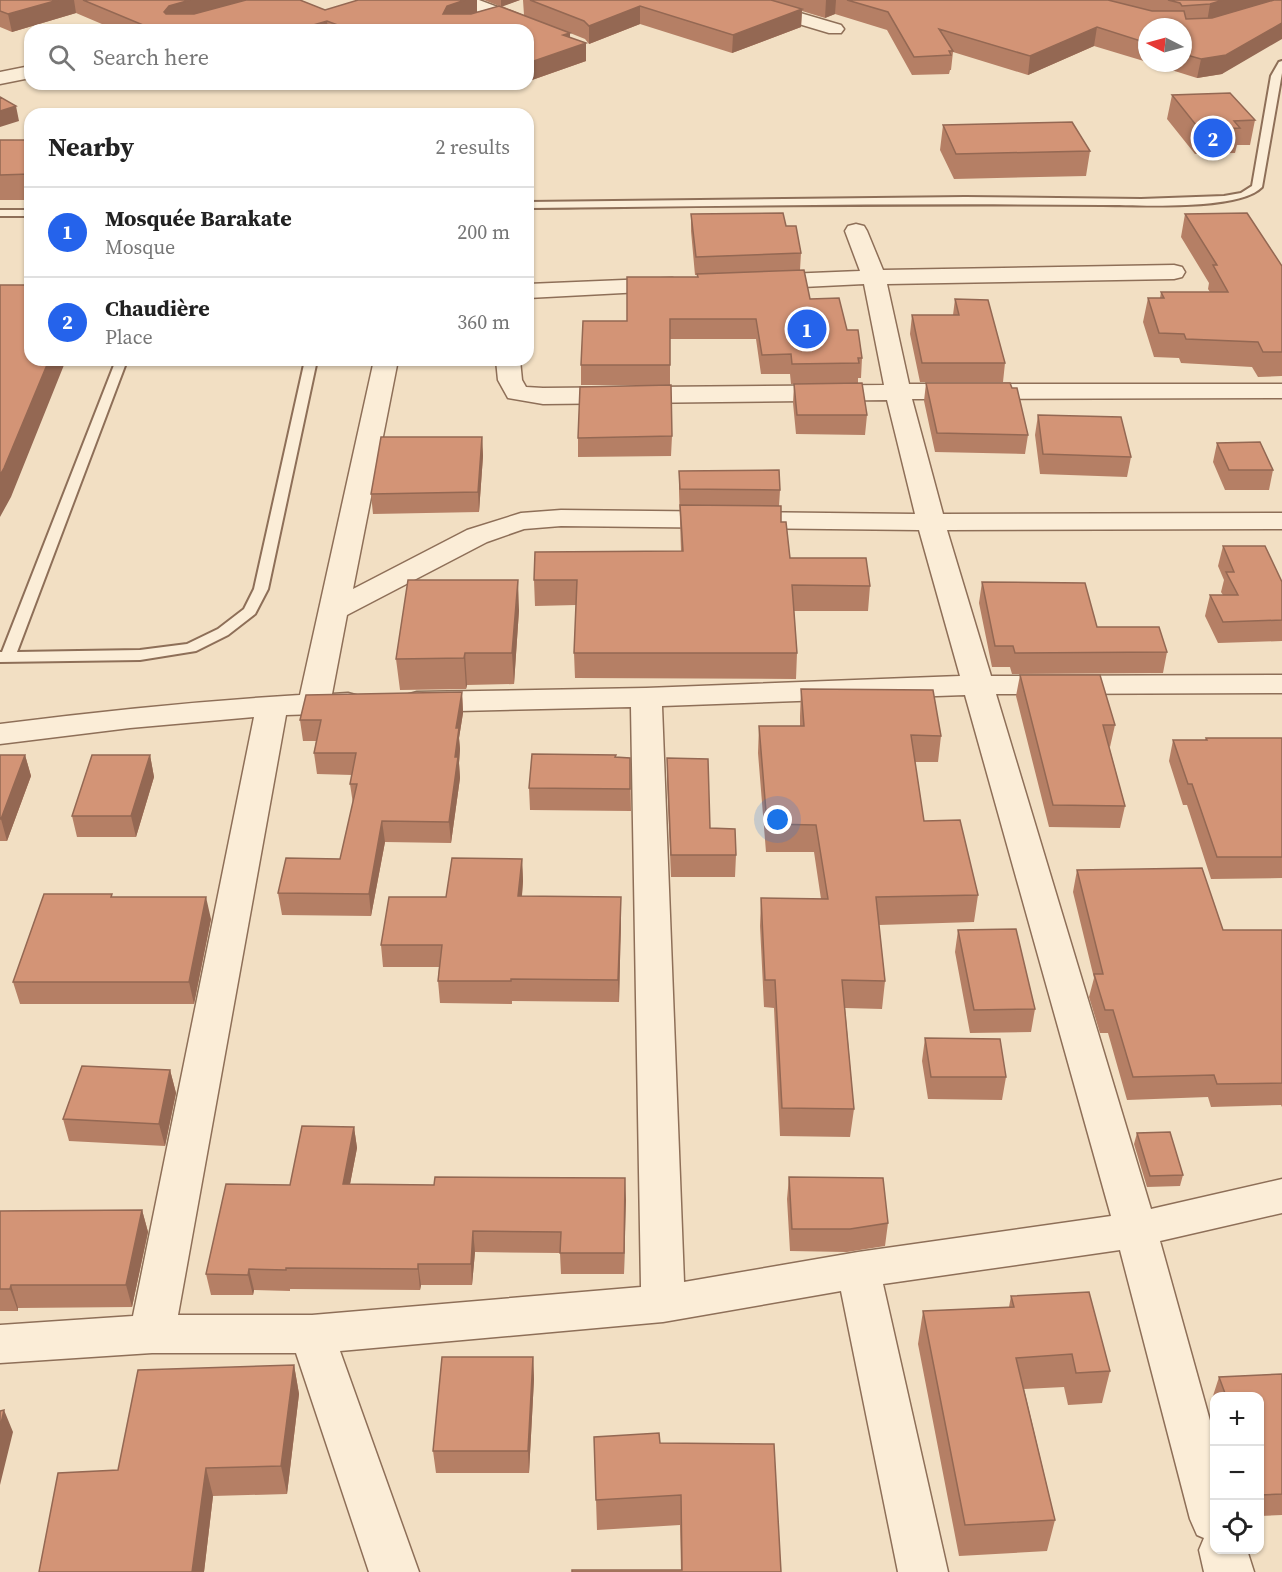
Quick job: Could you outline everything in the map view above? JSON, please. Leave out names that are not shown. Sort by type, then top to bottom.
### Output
[{"type":"street","points":[[463,0],[527,24]]},
{"type":"street","points":[[738,0],[835,29]]},
{"type":"street","points":[[474,23],[523,7]]},
{"type":"street","points":[[534,27],[546,32]]},
{"type":"street","points":[[0,78],[24,73]]},
{"type":"street","points":[[856,231],[874,277],[898,392],[932,522],[1136,1230],[1210,1501]]},
{"type":"street","points":[[743,282],[874,277],[1174,273]]},
{"type":"street","points":[[534,291],[695,284]]},
{"type":"street","points":[[314,704],[385,366]]},
{"type":"street","points":[[509,366],[510,381],[517,393],[543,396],[1282,391]]},
{"type":"street","points":[[333,611],[477,536],[521,521],[561,518],[932,522],[1282,521]]},
{"type":"street","points":[[0,734],[85,723],[272,705],[646,697],[980,685],[1282,684]]},
{"type":"street","points":[[646,697],[663,1304]]},
{"type":"street","points":[[153,1334],[272,705]]},
{"type":"street","points":[[0,1344],[153,1334],[312,1334],[663,1304],[858,1270],[1136,1230],[1282,1196]]},
{"type":"street","points":[[858,1270],[923,1572]]},
{"type":"street","points":[[312,1334],[394,1572]]},
{"type":"street","points":[[1224,1554],[1229,1572]]},
{"type":"lane","points":[[534,205],[965,200],[1141,202],[1224,199],[1244,195],[1257,187],[1276,76],[1282,64]]},
{"type":"lane","points":[[1269,119],[1282,119]]},
{"type":"lane","points":[[0,213],[24,213]]},
{"type":"lane","points":[[119,366],[4,657],[140,655],[191,648],[223,632],[250,611],[261,589],[310,366]]},
{"type":"building","points":[[0,0],[58,0],[8,14],[0,11]]},
{"type":"building","points":[[83,0],[190,0],[169,6],[164,12],[166,14],[194,14],[246,0],[300,0],[325,10],[358,0],[465,0],[447,6],[443,14],[471,14],[499,6],[570,33],[563,35],[586,43],[534,61],[534,24],[335,24],[327,21],[317,24],[141,24]]},
{"type":"building","points":[[530,0],[771,0],[802,9],[733,35],[640,6],[589,26],[584,21]]},
{"type":"building","points":[[847,0],[1108,0],[1152,11],[1184,11],[1186,18],[1138,18],[1138,40],[1097,27],[1030,56],[939,29],[953,51],[949,51],[951,55],[914,57],[888,12]]},
{"type":"building","points":[[1168,0],[1223,0],[1210,4],[1182,6],[1180,3]]},
{"type":"building","points":[[1274,0],[1282,0],[1282,23],[1226,55],[1201,59],[1192,56],[1192,19],[1212,18]]},
{"type":"building","points":[[1230,93],[1255,120],[1234,121],[1240,128],[1200,130],[1172,95]]},
{"type":"building","points":[[0,97],[16,106],[0,111]]},
{"type":"building","points":[[1072,122],[1090,151],[956,154],[943,125]]},
{"type":"building","points":[[0,140],[24,140],[24,174],[0,175]]},
{"type":"building","points":[[783,213],[786,226],[796,226],[801,253],[696,257],[691,214]]},
{"type":"building","points":[[1247,213],[1282,266],[1282,352],[1263,352],[1258,342],[1186,339],[1184,334],[1159,333],[1148,298],[1164,298],[1161,292],[1228,292],[1213,265],[1217,265],[1185,214]]},
{"type":"building","points":[[804,270],[810,299],[839,298],[847,330],[858,330],[862,358],[858,358],[859,363],[792,364],[791,354],[762,355],[756,319],[670,319],[670,365],[581,365],[583,321],[627,321],[627,277],[698,277],[697,274]]},
{"type":"building","points":[[0,285],[24,285],[24,366],[46,366],[0,475]]},
{"type":"building","points":[[955,299],[988,300],[1005,363],[922,363],[912,315],[959,315]]},
{"type":"building","points":[[862,383],[867,415],[797,415],[794,384]]},
{"type":"building","points":[[926,383],[1010,383],[1012,388],[1017,388],[1028,435],[937,433]]},
{"type":"building","points":[[671,385],[672,436],[578,438],[580,387]]},
{"type":"building","points":[[1038,415],[1121,417],[1131,457],[1043,454]]},
{"type":"building","points":[[381,437],[482,437],[478,492],[371,494]]},
{"type":"building","points":[[1260,442],[1273,470],[1229,470],[1217,443]]},
{"type":"building","points":[[779,470],[780,490],[680,489],[679,471]]},
{"type":"building","points":[[680,505],[781,506],[781,522],[786,522],[790,558],[866,558],[870,586],[792,585],[797,653],[574,653],[577,580],[534,580],[535,552],[683,551]]},
{"type":"building","points":[[1223,546],[1265,546],[1282,582],[1282,620],[1223,622],[1210,595],[1238,595],[1226,572],[1234,572]]},
{"type":"building","points":[[408,580],[518,580],[512,653],[465,653],[464,658],[396,659]]},
{"type":"building","points":[[982,582],[1085,583],[1097,627],[1159,627],[1167,652],[1015,653],[1013,646],[995,646]]},
{"type":"building","points":[[1020,675],[1100,675],[1115,725],[1103,725],[1125,806],[1053,805]]},
{"type":"building","points":[[801,689],[933,690],[941,736],[911,735],[924,821],[960,820],[978,895],[876,897],[885,981],[842,980],[854,1109],[782,1108],[775,980],[765,980],[761,898],[828,899],[816,825],[767,824],[759,726],[804,726]]},
{"type":"building","points":[[462,692],[456,728],[459,728],[455,757],[458,757],[449,822],[382,821],[369,894],[278,893],[286,858],[340,859],[357,784],[350,784],[356,753],[314,753],[321,720],[300,720],[306,695]]},
{"type":"building","points":[[1206,738],[1282,738],[1282,857],[1217,857],[1192,784],[1188,784],[1173,740],[1207,740]]},
{"type":"building","points":[[532,754],[616,755],[615,757],[630,758],[630,789],[529,788]]},
{"type":"building","points":[[0,755],[25,755],[1,819],[0,819]]},
{"type":"building","points":[[92,755],[150,755],[131,816],[72,816]]},
{"type":"building","points":[[667,758],[708,759],[710,828],[735,829],[736,855],[671,855]]},
{"type":"building","points":[[452,858],[522,859],[518,896],[621,897],[618,980],[438,981],[442,945],[381,945],[389,897],[446,897]]},
{"type":"building","points":[[1202,868],[1223,930],[1282,930],[1282,1083],[1217,1084],[1214,1075],[1133,1077],[1113,1010],[1105,1010],[1094,974],[1103,974],[1077,870]]},
{"type":"building","points":[[44,894],[206,897],[189,982],[13,982]]},
{"type":"building","points":[[1016,929],[1035,1009],[974,1010],[958,930]]},
{"type":"building","points":[[925,1038],[1000,1039],[1006,1077],[931,1077]]},
{"type":"building","points":[[82,1066],[170,1070],[159,1124],[63,1119]]},
{"type":"building","points":[[302,1126],[354,1127],[343,1184],[434,1185],[435,1177],[625,1178],[624,1253],[560,1253],[561,1232],[473,1231],[471,1264],[418,1264],[418,1269],[249,1269],[248,1275],[206,1274],[226,1184],[290,1185]]},
{"type":"building","points":[[1170,1132],[1183,1175],[1150,1176],[1137,1133]]},
{"type":"building","points":[[789,1177],[883,1178],[888,1223],[850,1229],[792,1229]]},
{"type":"building","points":[[142,1210],[126,1285],[11,1285],[10,1289],[0,1289],[0,1211]]},
{"type":"building","points":[[1089,1292],[1110,1371],[1076,1373],[1072,1354],[1016,1358],[1055,1520],[965,1525],[923,1311],[1014,1307],[1011,1296]]},
{"type":"building","points":[[442,1357],[533,1357],[528,1451],[433,1451]]},
{"type":"building","points":[[294,1365],[281,1466],[206,1468],[192,1572],[39,1572],[58,1473],[118,1470],[138,1370]]},
{"type":"building","points":[[1282,1374],[1282,1494],[1264,1495],[1264,1392],[1225,1392],[1219,1377]]},
{"type":"building","points":[[4,1410],[0,1428],[0,1411]]},
{"type":"building","points":[[659,1433],[660,1443],[774,1444],[781,1572],[572,1572],[572,1570],[682,1570],[681,1495],[596,1500],[594,1437]]},
{"type":"place","name":"Chaudière","points":[[1213,138]]},
{"type":"place","name":"Mosquée Barakate","points":[[807,329]]}]
